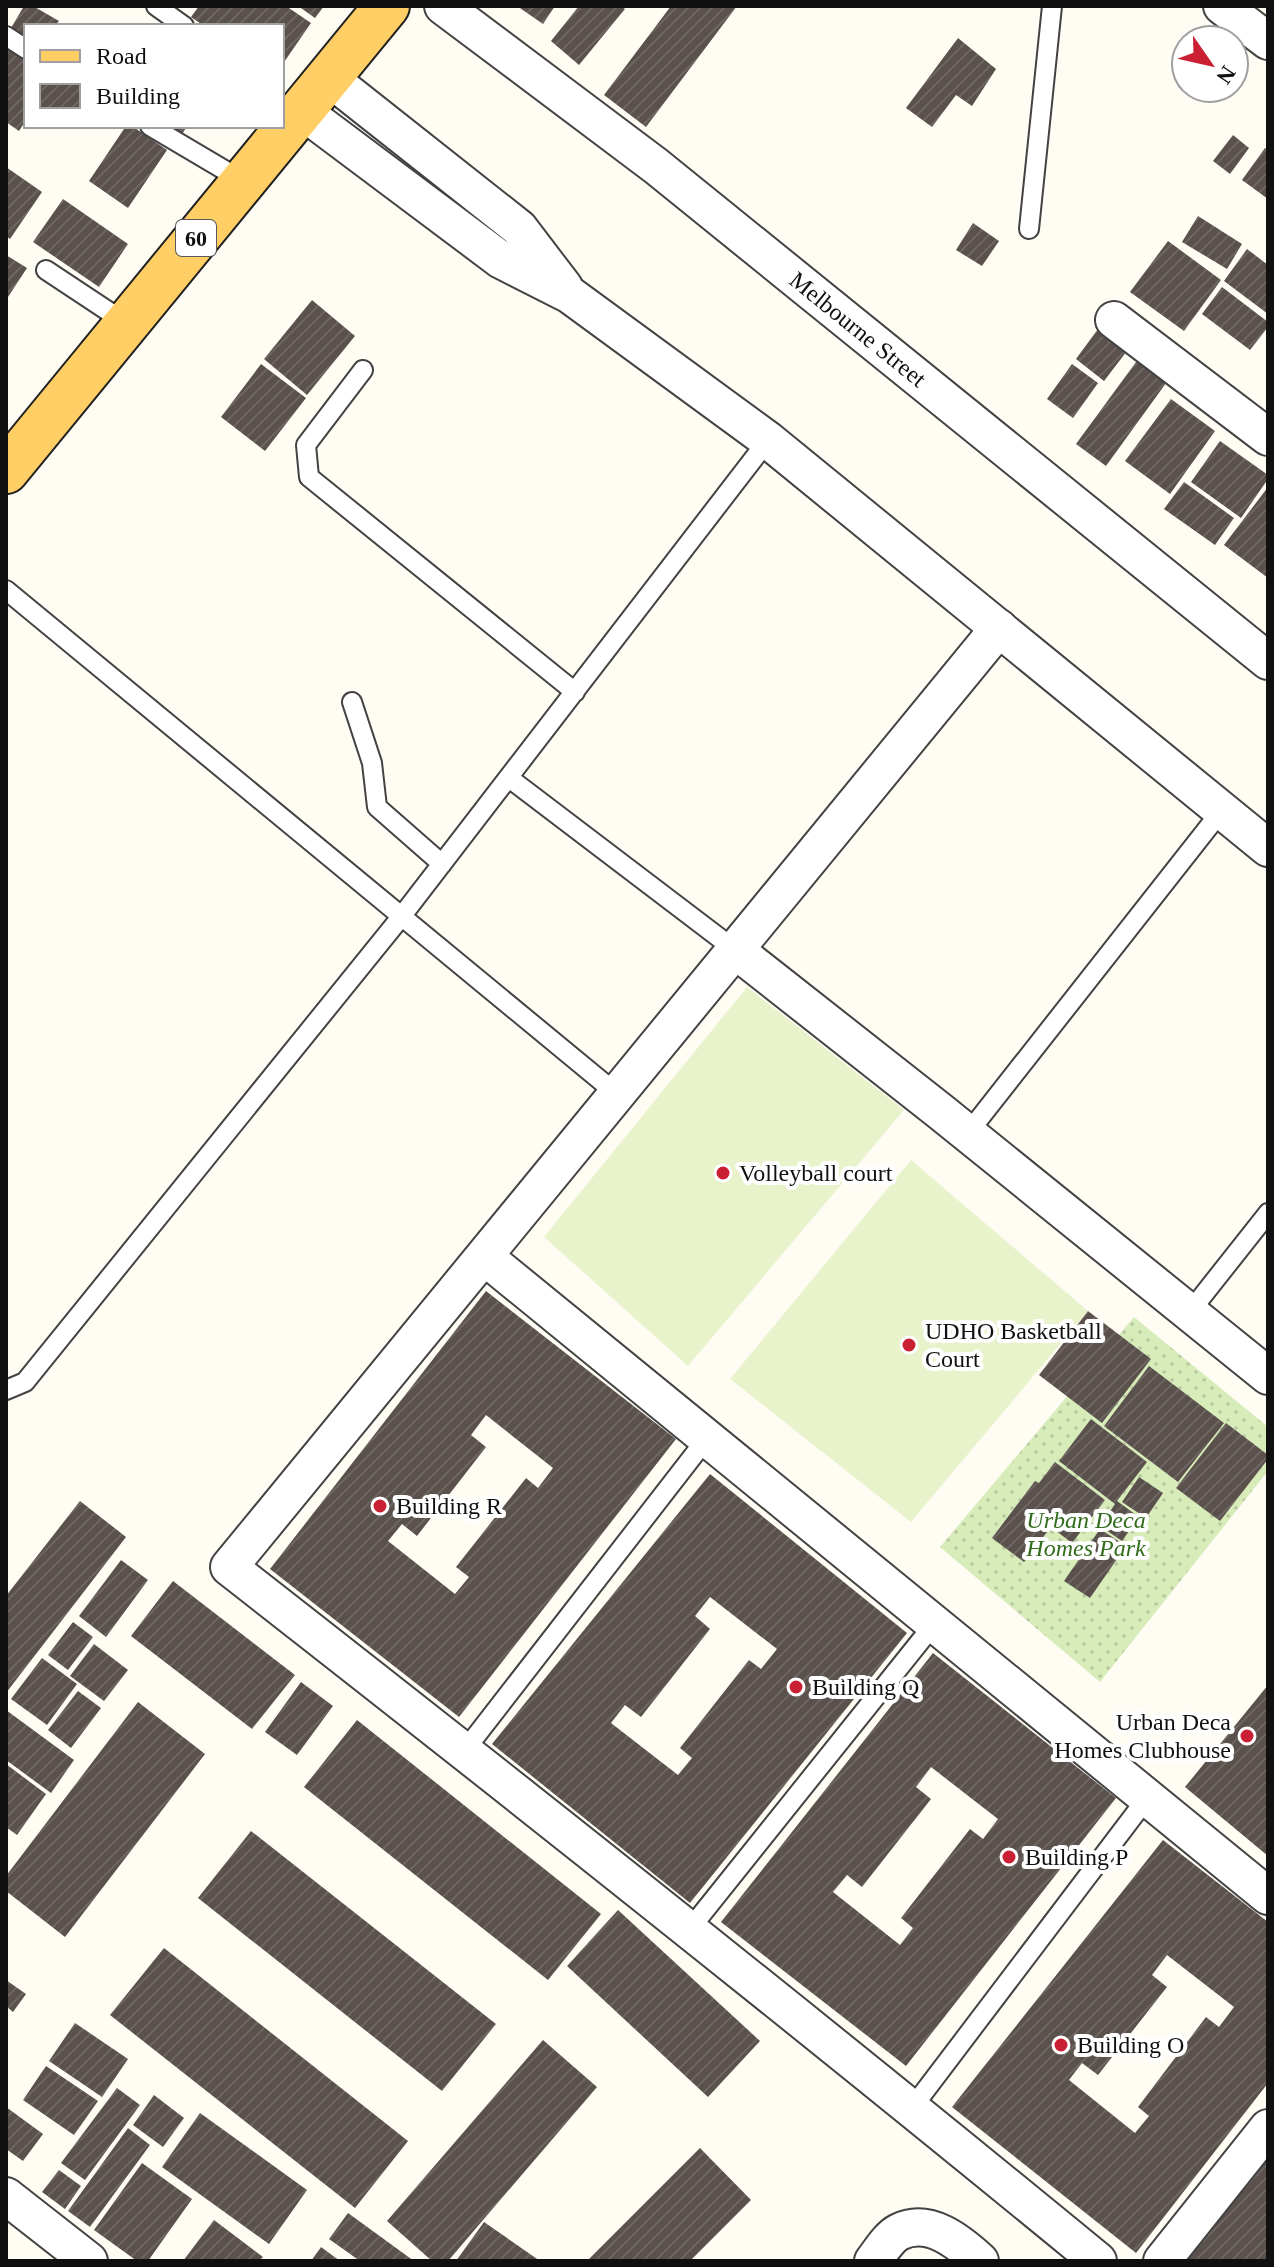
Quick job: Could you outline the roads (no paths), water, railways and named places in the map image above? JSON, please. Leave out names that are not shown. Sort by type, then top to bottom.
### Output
[{"type":"main road","name":"60","points":[[291,104],[328,77],[387,6]]},
{"type":"main road","name":"60","points":[[6,471],[243,181],[276,128]]},
{"type":"street","name":"Melbourne Street","points":[[443,6],[643,156],[1268,661]]},
{"type":"street","points":[[1222,6],[1265,32]]},
{"type":"street","points":[[328,77],[519,228],[570,295]]},
{"type":"street","points":[[291,104],[501,260],[570,295],[768,440],[1268,848]]},
{"type":"street","points":[[1114,320],[1268,437]]},
{"type":"street","points":[[999,628],[229,1567],[465,1750],[1098,2261]]},
{"type":"street","points":[[734,949],[968,1133],[1268,1376]]},
{"type":"street","points":[[485,1257],[1268,1896]]},
{"type":"street","points":[[1162,2261],[1268,2128]]},
{"type":"street","points":[[6,2196],[89,2261]]},
{"type":"street","points":[[873,2261],[897,2233],[918,2227],[937,2231],[959,2242],[980,2261]]},
{"type":"lane","points":[[156,6],[181,24]]},
{"type":"lane","points":[[1029,229],[1052,6]]},
{"type":"lane","points":[[6,36],[24,48]]},
{"type":"lane","points":[[153,128],[243,181]]},
{"type":"lane","points":[[46,270],[126,323]]},
{"type":"lane","points":[[363,370],[306,445],[309,477],[575,692]]},
{"type":"lane","points":[[6,1390],[25,1382],[401,917],[768,440]]},
{"type":"lane","points":[[6,590],[617,1094]]},
{"type":"lane","points":[[352,702],[372,763],[377,807],[442,864]]},
{"type":"lane","points":[[509,778],[734,949]]},
{"type":"lane","points":[[968,1133],[1222,810]]},
{"type":"lane","points":[[1189,1313],[1268,1213]]},
{"type":"lane","points":[[465,1750],[707,1438]]},
{"type":"lane","points":[[689,1930],[934,1624]]},
{"type":"lane","points":[[912,2108],[1147,1798]]},
{"type":"place","name":"Volleyball court","points":[[723,1173]]},
{"type":"place","name":"UDHO Basketball Court","points":[[909,1345]]},
{"type":"place","name":"Building R","points":[[380,1506]]},
{"type":"place","name":"Building Q","points":[[796,1687]]},
{"type":"place","name":"Urban Deca Homes Clubhouse","points":[[1247,1736]]},
{"type":"place","name":"Building P","points":[[1009,1857]]},
{"type":"place","name":"Building O","points":[[1061,2045]]},
{"type":"park label","name":"Urban Deca Homes Park","points":[[1086,1534]]}]
